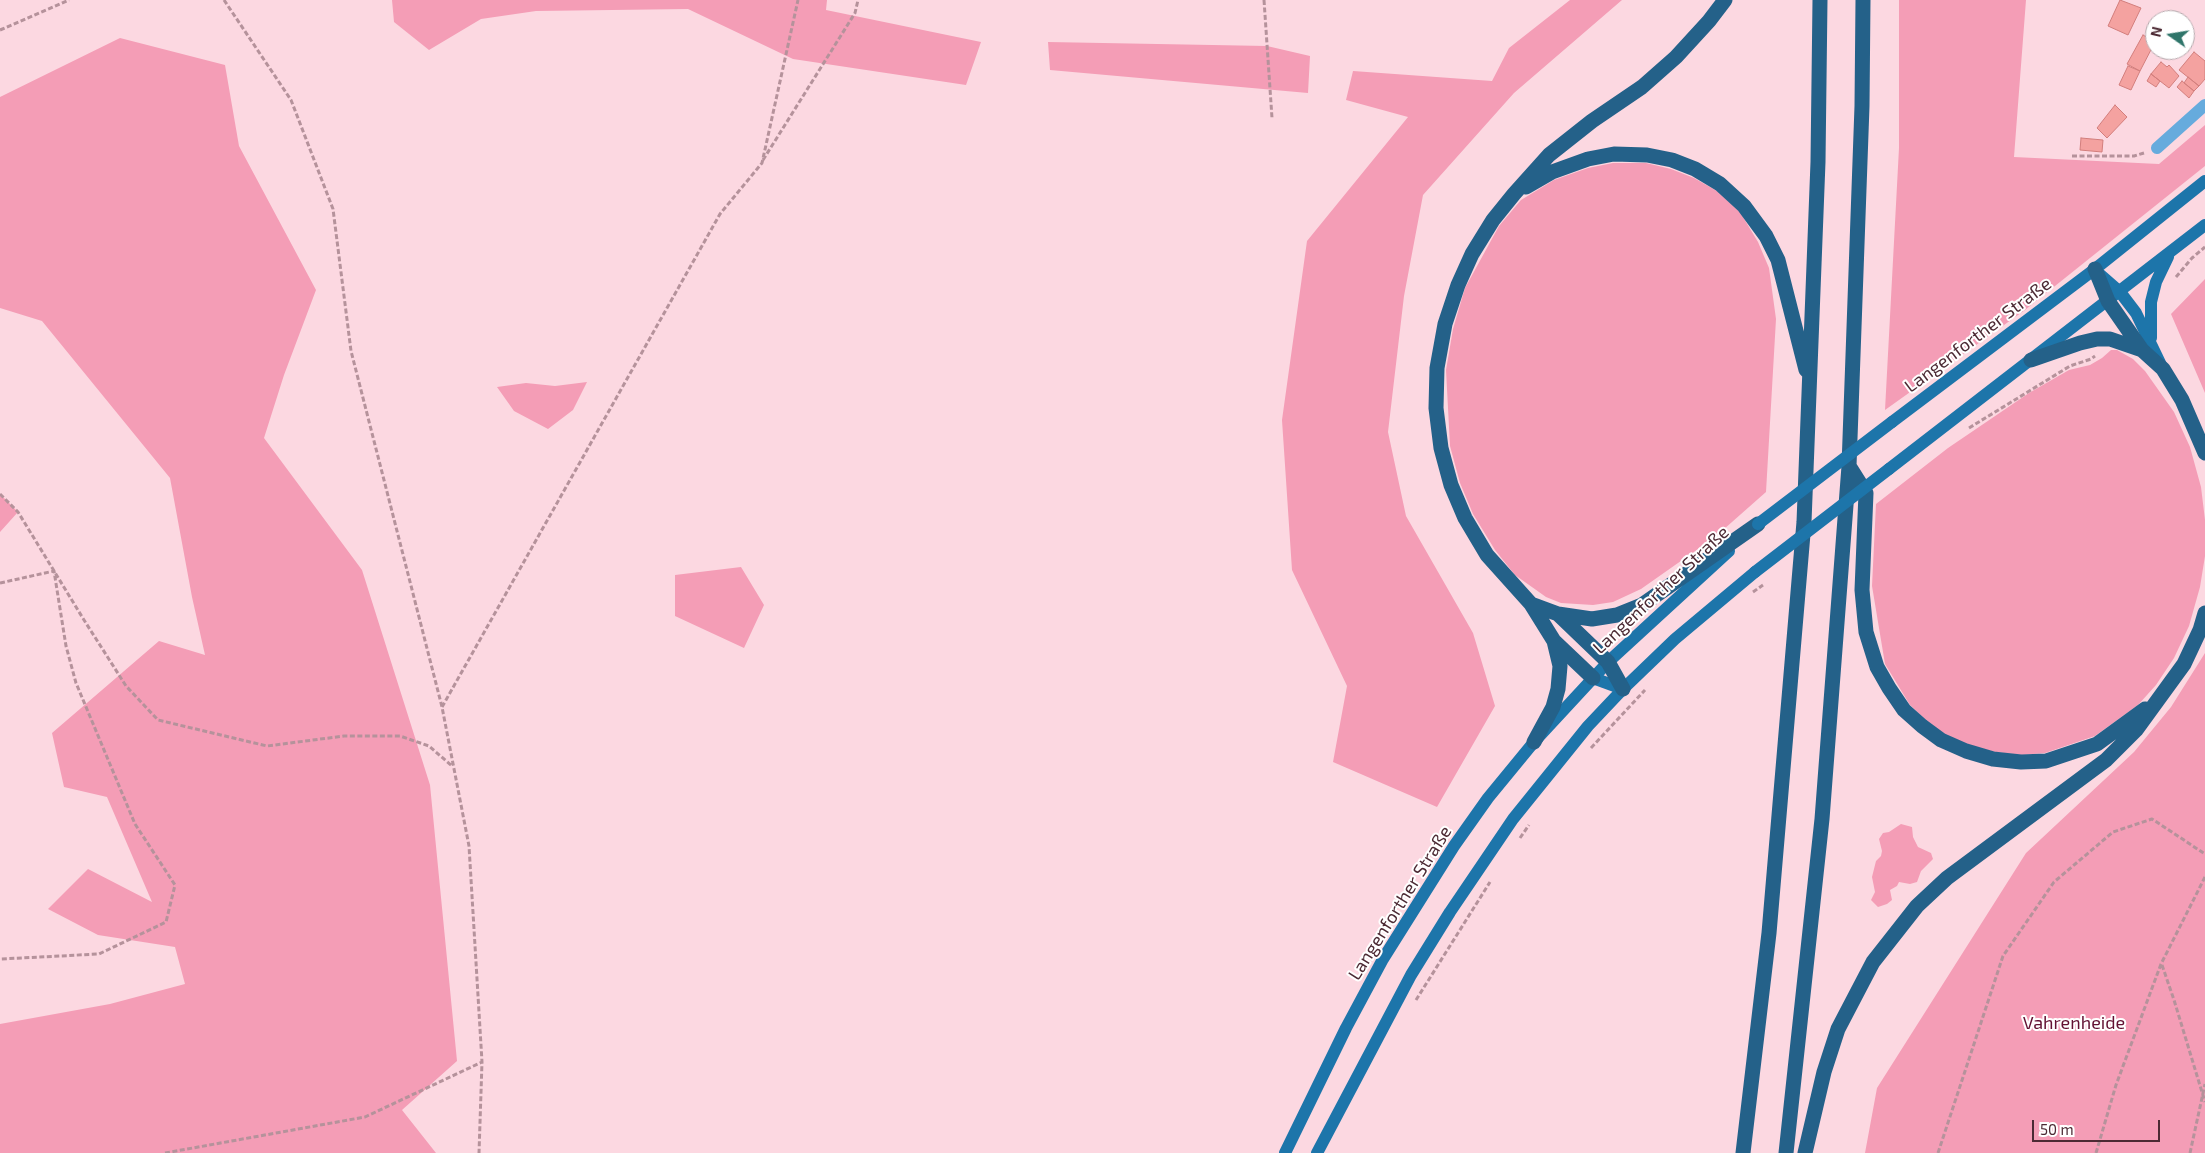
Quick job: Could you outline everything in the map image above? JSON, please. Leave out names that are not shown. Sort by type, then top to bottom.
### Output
[{"type":"highway","points":[[1593,678],[1554,641],[1531,604],[1487,555],[1466,518],[1451,484],[1444,457],[1436,408],[1437,368],[1445,324],[1458,285],[1472,254],[1493,220],[1514,194],[1549,155],[1592,121],[1642,86],[1676,57],[1709,21],[1725,0]]},
{"type":"highway","points":[[1743,1153],[1769,933],[1804,522],[1818,162],[1820,0]]},
{"type":"highway","points":[[1786,1153],[1822,819],[1849,466],[1862,106],[1863,0]]},
{"type":"highway","points":[[1514,194],[1552,172],[1588,159],[1614,154],[1647,154],[1672,160],[1695,169],[1720,184],[1744,206],[1766,236],[1778,260],[1810,386]]},
{"type":"highway","points":[[2095,269],[2182,400],[2205,453]]},
{"type":"highway","points":[[2031,360],[2080,343],[2110,339],[2146,345]]},
{"type":"highway","points":[[1849,466],[1866,493],[1862,590],[1866,632],[1877,667],[1904,710],[1941,740],[1966,751],[1993,759],[2022,762],[2046,760],[2097,744],[2166,692]]},
{"type":"highway","points":[[1531,604],[1558,614],[1592,619],[1617,615],[1642,605],[1758,524]]},
{"type":"highway","points":[[1805,1153],[1824,1072],[1838,1029],[1873,962],[1917,906],[1947,878],[2106,760],[2136,730],[2166,692],[2184,664],[2200,630],[2205,613]]},
{"type":"highway","points":[[1558,614],[1608,662],[1623,689]]},
{"type":"highway","points":[[1534,742],[1554,707],[1558,689],[1560,666],[1554,641]]},
{"type":"main road","name":"Langenforther Straße","points":[[1285,1153],[1346,1028],[1383,959],[1454,846],[1488,798],[1534,742],[1608,662],[1758,524],[2095,269],[2205,181]]},
{"type":"main road","points":[[1317,1153],[1411,975],[1455,904],[1513,819],[1555,765],[1623,689],[1676,639],[1755,572],[2205,226]]},
{"type":"main road","points":[[2146,345],[2151,302],[2156,282],[2169,255]]},
{"type":"main road","points":[[1593,678],[1623,689]]},
{"type":"street","points":[[2157,148],[2205,105]]},
{"type":"path","points":[[0,30],[68,0]]},
{"type":"path","points":[[224,0],[291,100],[332,209],[351,351],[442,707],[469,846],[482,1062],[479,1153]]},
{"type":"path","points":[[762,163],[798,0]]},
{"type":"path","points":[[442,707],[720,214],[762,163],[855,13],[858,0]]},
{"type":"path","points":[[1264,0],[1272,118]]},
{"type":"path","points":[[2072,156],[2134,156],[2157,148]]},
{"type":"path","points":[[2170,284],[2186,264],[2205,248]]},
{"type":"path","points":[[1962,432],[2070,366],[2091,359],[2110,339]]},
{"type":"path","points":[[0,494],[18,512],[126,686],[158,720],[267,746],[344,736],[400,736],[429,746],[453,767]]},
{"type":"path","points":[[0,583],[54,571]]},
{"type":"path","points":[[0,958],[100,954],[166,922],[175,885],[135,824],[76,683],[66,646],[54,571]]},
{"type":"path","points":[[1746,598],[1754,592]]},
{"type":"path","points":[[1589,751],[1652,683]]},
{"type":"path","points":[[1938,1153],[2003,956],[2054,882],[2113,832],[2152,819],[2205,854]]},
{"type":"path","points":[[1516,843],[1532,820]]},
{"type":"path","points":[[1415,1003],[1438,962],[1495,874]]},
{"type":"path","points":[[2096,1153],[2116,1085],[2162,964],[2205,878]]},
{"type":"path","points":[[2162,964],[2205,1102]]},
{"type":"path","points":[[165,1153],[365,1117],[482,1062]]},
{"type":"path","points":[[2190,1153],[2205,1084]]},
{"type":"green space","points":[[392,0],[827,0],[826,10],[981,42],[966,85],[793,59],[688,9],[536,11],[481,19],[429,50],[394,22]]},
{"type":"green space","points":[[1570,0],[1622,0],[1514,93],[1423,195],[1404,296],[1388,432],[1406,516],[1473,633],[1495,706],[1437,807],[1333,762],[1347,686],[1292,570],[1282,420],[1307,241],[1408,117],[1346,100],[1353,71],[1492,81],[1509,48]]},
{"type":"green space","points":[[1899,0],[2026,0],[2014,157],[2159,164],[2205,125],[2205,166],[2025,310],[1885,410],[1899,148]]},
{"type":"green space","points":[[120,38],[225,65],[239,146],[316,290],[284,375],[264,438],[362,570],[430,785],[457,1061],[402,1110],[436,1153],[0,1153],[0,1024],[110,1004],[185,984],[175,947],[98,935],[48,909],[88,869],[152,902],[107,797],[64,787],[52,733],[159,641],[205,655],[192,597],[170,478],[42,321],[0,308],[0,97]]},
{"type":"green space","points":[[1048,42],[1267,46],[1310,56],[1308,93],[1050,70]]},
{"type":"green space","points":[[1613,163],[1646,163],[1671,169],[1694,178],[1717,191],[1740,212],[1758,242],[1769,268],[1776,319],[1766,492],[1715,537],[1641,589],[1613,602],[1593,605],[1561,603],[1546,597],[1515,575],[1495,550],[1473,514],[1460,483],[1450,446],[1446,370],[1453,329],[1465,288],[1499,226],[1521,200],[1554,180],[1588,168]]},
{"type":"green space","points":[[2205,279],[2205,393],[2171,314]]},
{"type":"green space","points":[[2111,350],[2117,350],[2133,359],[2145,371],[2174,412],[2190,447],[2201,487],[2205,520],[2205,556],[2200,587],[2189,626],[2174,658],[2156,685],[2138,705],[2095,736],[2045,753],[2022,755],[1995,752],[1968,745],[1944,734],[1910,705],[1885,664],[1872,586],[1876,504],[1948,448],[2029,393],[2069,370],[2090,365]]},
{"type":"green space","points":[[587,382],[573,410],[548,429],[514,411],[497,387],[526,383],[555,386]]},
{"type":"green space","points":[[0,494],[18,512],[0,532]]},
{"type":"green space","points":[[741,567],[764,605],[744,648],[675,616],[675,575]]},
{"type":"green space","name":"Vahrenheide","points":[[2205,653],[2205,1153],[1865,1153],[1877,1088],[2026,853],[2134,752],[2171,707]]},
{"type":"green space","points":[[1901,824],[1912,827],[1913,837],[1918,847],[1931,853],[1933,859],[1921,871],[1917,882],[1910,884],[1899,882],[1897,886],[1890,890],[1892,900],[1878,907],[1871,900],[1875,892],[1872,877],[1876,861],[1881,856],[1882,851],[1879,839],[1883,833],[1889,832]]},
{"type":"building","points":[[2120,0],[2141,8],[2128,35],[2108,26]]},
{"type":"building","points":[[2143,35],[2145,36],[2146,60],[2140,71],[2127,64]]},
{"type":"building","points":[[2195,53],[2205,61],[2205,79],[2199,86],[2179,70],[2187,60],[2195,60]]},
{"type":"building","points":[[2161,62],[2167,67],[2169,65],[2179,76],[2169,88],[2151,74]]},
{"type":"building","points":[[2128,66],[2140,71],[2131,90],[2119,85]]},
{"type":"building","points":[[2151,74],[2160,81],[2156,87],[2147,81]]},
{"type":"building","points":[[2188,77],[2199,86],[2194,91],[2184,83]]},
{"type":"building","points":[[2182,81],[2194,91],[2189,98],[2177,87]]},
{"type":"building","points":[[2115,105],[2127,117],[2107,138],[2097,128]]},
{"type":"building","points":[[2081,138],[2103,140],[2102,152],[2080,150]]}]
